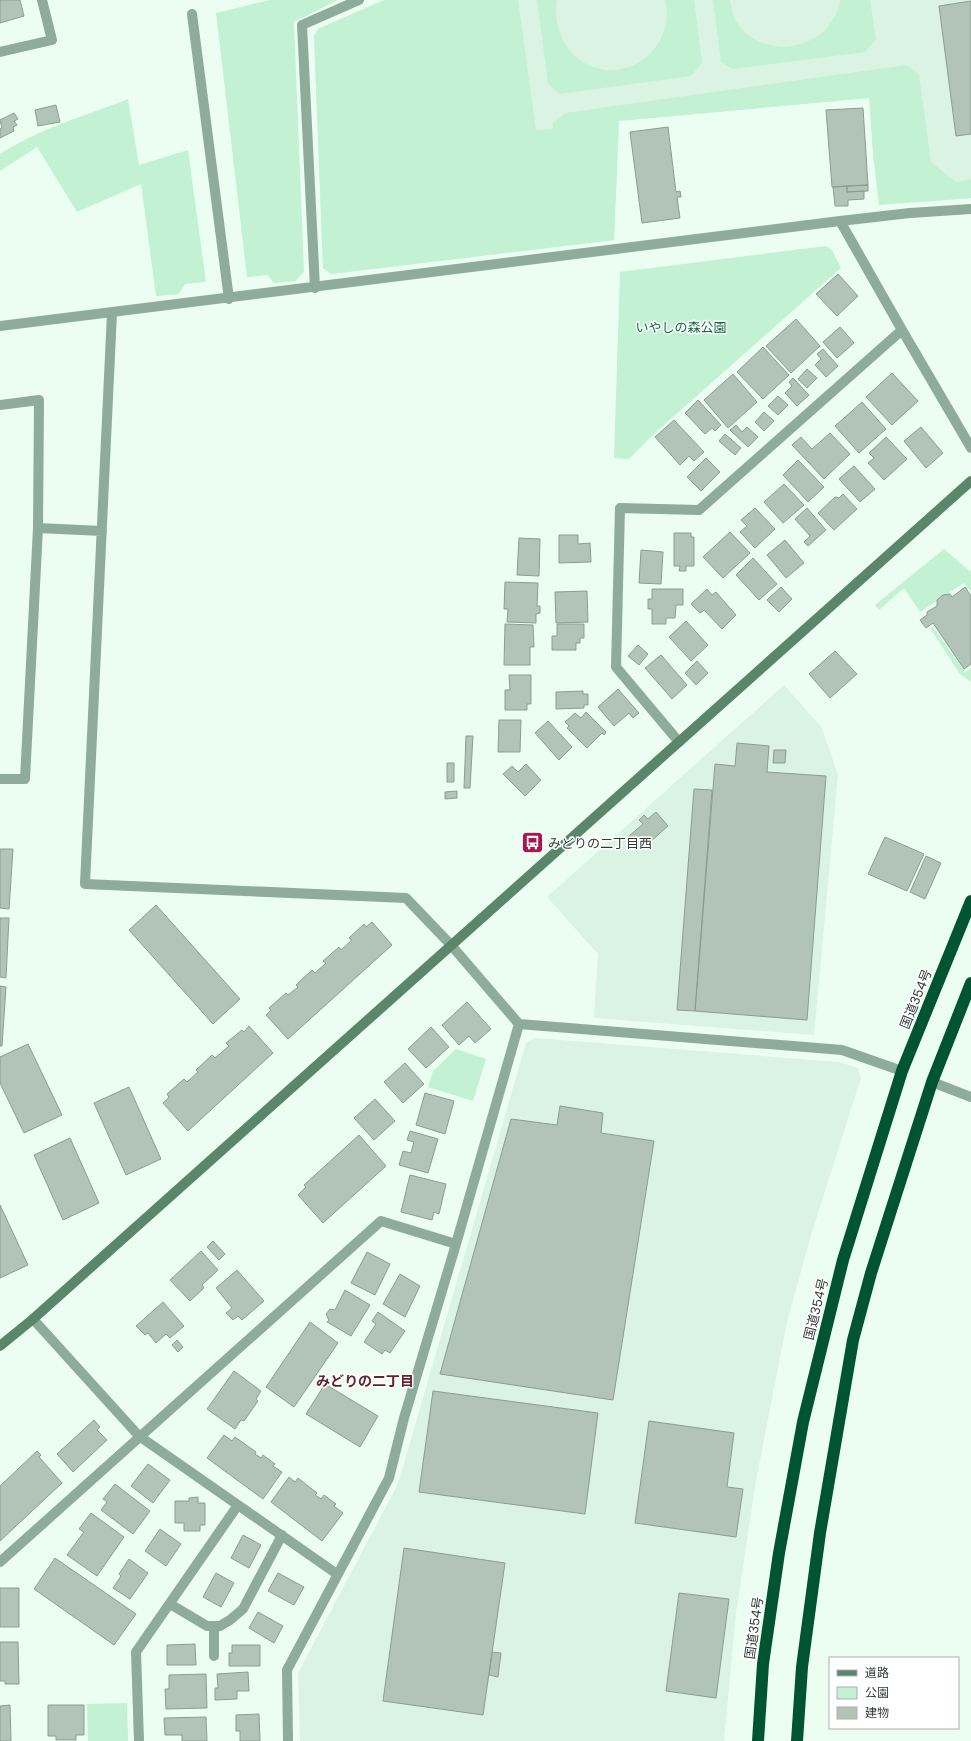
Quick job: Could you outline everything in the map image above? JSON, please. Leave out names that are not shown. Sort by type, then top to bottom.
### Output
[{"type":"highway","name":"国道354号","points":[[758,1741],[763,1664],[779,1554],[803,1422],[843,1260],[902,1071],[971,901]]},
{"type":"highway","points":[[797,1741],[802,1667],[820,1533],[853,1340],[871,1273],[932,1082],[971,983]]},
{"type":"street","points":[[0,52],[52,40],[42,0]]},
{"type":"street","points":[[315,288],[302,25],[359,0]]},
{"type":"street","points":[[192,14],[229,299]]},
{"type":"street","points":[[0,326],[229,299],[840,221],[910,213],[971,209]]},
{"type":"street","points":[[840,221],[971,448]]},
{"type":"street","points":[[112,313],[85,884],[406,898],[451,944],[519,1024],[842,1050],[902,1071]]},
{"type":"street","points":[[679,742],[616,667],[620,508],[699,510],[902,330]]},
{"type":"street","points":[[0,405],[39,400],[38,528],[25,779],[0,778]]},
{"type":"street","points":[[0,1346],[33,1319],[971,481]]},
{"type":"street","points":[[38,528],[102,531]]},
{"type":"street","points":[[288,1741],[288,1670],[337,1574],[389,1478],[404,1418],[519,1024]]},
{"type":"street","points":[[932,1082],[971,1097]]},
{"type":"street","points":[[0,1562],[381,1221],[456,1244]]},
{"type":"street","points":[[33,1319],[139,1436],[337,1574]]},
{"type":"street","points":[[139,1741],[136,1652],[238,1505]]},
{"type":"street","points":[[170,1604],[207,1626],[214,1627],[230,1620],[243,1609],[282,1536]]},
{"type":"street","points":[[214,1627],[214,1656]]},
{"type":"shaded area","points":[[384,0],[971,0],[971,198],[924,202],[869,98],[619,121],[614,240],[331,274],[323,268],[314,36],[318,29]]},
{"type":"shaded area","points":[[784,685],[822,728],[838,775],[814,1035],[594,1018],[598,954],[547,897]]},
{"type":"shaded area","points":[[535,1038],[839,1062],[858,1068],[861,1078],[812,1232],[787,1322],[756,1481],[736,1613],[724,1741],[300,1741],[298,1673],[398,1484],[526,1043]]},
{"type":"green space","points":[[269,0],[338,0],[294,22],[304,272],[295,281],[274,283],[268,275],[247,277],[216,13]]},
{"type":"green space","points":[[384,0],[518,0],[536,130],[553,129],[553,123],[565,113],[907,65],[919,75],[931,162],[956,182],[971,179],[971,198],[879,205],[873,154],[869,98],[619,121],[614,240],[331,274],[323,268],[314,36],[318,29]]},
{"type":"green space","points":[[537,0],[557,0],[557,24],[561,36],[567,46],[574,55],[584,62],[607,70],[621,69],[633,65],[644,59],[654,50],[661,39],[665,27],[667,13],[665,0],[694,0],[702,63],[691,76],[559,94],[548,83]]},
{"type":"green space","points":[[713,0],[730,0],[733,15],[740,27],[750,37],[762,43],[775,46],[788,46],[801,44],[814,38],[825,30],[835,16],[840,0],[870,0],[876,39],[865,52],[733,69],[721,62]]},
{"type":"green space","points":[[128,99],[139,165],[188,150],[206,282],[185,284],[179,294],[156,296],[141,184],[77,212],[37,147],[0,171],[0,154],[15,145],[46,130]]},
{"type":"green space","name":"いやしの森公園","points":[[826,246],[832,250],[841,268],[655,433],[629,459],[614,458],[620,272]]},
{"type":"green space","points":[[944,549],[971,572],[971,592],[964,583],[920,612],[904,588],[879,610],[875,605]]},
{"type":"green space","points":[[933,627],[965,672],[971,668],[971,682],[960,674],[930,628]]},
{"type":"green space","points":[[456,1049],[486,1059],[473,1101],[428,1087],[433,1071]]},
{"type":"green space","points":[[127,1703],[128,1741],[88,1741],[87,1704]]},
{"type":"building","points":[[0,0],[20,0],[24,16],[0,23]]},
{"type":"building","points":[[971,1],[971,134],[956,136],[939,6]]},
{"type":"building","points":[[56,105],[60,122],[38,126],[35,110]]},
{"type":"building","points":[[863,108],[868,185],[832,187],[826,110]]},
{"type":"building","points":[[14,113],[18,119],[14,121],[17,125],[13,127],[14,131],[0,138],[0,129],[2,128],[0,120]]},
{"type":"building","points":[[668,127],[676,192],[680,191],[681,197],[677,197],[680,218],[642,223],[630,132]]},
{"type":"building","points":[[868,185],[868,191],[847,192],[847,186]]},
{"type":"building","points":[[847,186],[847,192],[864,191],[864,199],[848,200],[848,206],[835,206],[833,187]]},
{"type":"building","points":[[838,274],[858,296],[837,316],[816,294]]},
{"type":"building","points":[[796,319],[820,346],[791,373],[766,346]]},
{"type":"building","points":[[840,327],[854,343],[837,358],[823,342]]},
{"type":"building","points":[[763,347],[789,375],[763,399],[737,372]]},
{"type":"building","points":[[823,349],[838,366],[826,377],[815,365],[821,359],[817,354]]},
{"type":"building","points":[[807,369],[817,378],[807,388],[798,379]]},
{"type":"building","points":[[892,373],[918,401],[892,425],[866,397]]},
{"type":"building","points":[[733,374],[757,402],[728,428],[704,400]]},
{"type":"building","points":[[793,378],[809,395],[797,406],[785,393],[792,386],[789,382]]},
{"type":"building","points":[[778,396],[788,405],[778,415],[768,406]]},
{"type":"building","points":[[698,400],[721,425],[715,431],[712,428],[705,434],[685,413]]},
{"type":"building","points":[[862,402],[886,429],[859,453],[835,426]]},
{"type":"building","points":[[764,412],[774,421],[764,431],[755,422]]},
{"type":"building","points":[[674,420],[704,452],[694,461],[689,456],[680,465],[655,437]]},
{"type":"building","points":[[736,425],[742,432],[747,427],[758,437],[748,447],[730,430]]},
{"type":"building","points":[[921,427],[943,453],[926,468],[904,441]]},
{"type":"building","points":[[830,433],[850,454],[824,479],[792,445],[801,437],[812,449]]},
{"type":"building","points":[[725,434],[741,448],[735,455],[719,441]]},
{"type":"building","points":[[886,437],[907,459],[884,480],[868,463],[874,458],[869,453]]},
{"type":"building","points":[[706,458],[720,472],[701,491],[687,477]]},
{"type":"building","points":[[798,460],[824,487],[808,502],[783,475]]},
{"type":"building","points":[[854,466],[875,489],[860,502],[839,479]]},
{"type":"building","points":[[784,484],[804,505],[783,523],[764,502]]},
{"type":"building","points":[[843,494],[857,509],[834,530],[818,513],[835,497],[839,498]]},
{"type":"building","points":[[755,508],[775,529],[755,548],[740,532],[747,526],[741,520]]},
{"type":"building","points":[[807,508],[826,530],[808,546],[804,542],[810,536],[795,519]]},
{"type":"building","points":[[730,532],[750,553],[723,578],[703,557]]},
{"type":"building","points":[[674,533],[691,533],[691,537],[694,537],[694,566],[686,566],[686,571],[679,571],[680,566],[674,566]]},
{"type":"building","points":[[559,535],[578,535],[578,544],[590,543],[591,562],[559,563]]},
{"type":"building","points":[[519,538],[540,539],[539,576],[517,575]]},
{"type":"building","points":[[785,540],[804,563],[786,578],[767,555]]},
{"type":"building","points":[[641,550],[663,552],[661,584],[639,583]]},
{"type":"building","points":[[753,558],[777,584],[759,600],[736,575]]},
{"type":"building","points":[[505,582],[538,583],[537,606],[540,606],[540,613],[536,614],[536,623],[507,622],[508,609],[504,609]]},
{"type":"building","points":[[781,587],[792,599],[779,612],[767,600]]},
{"type":"building","points":[[965,587],[971,596],[971,664],[964,669],[933,623],[926,628],[920,620],[927,615],[927,612],[937,606],[937,600],[943,595],[950,594],[952,597]]},
{"type":"building","points":[[652,589],[683,589],[683,605],[676,605],[675,618],[666,618],[666,624],[652,624],[652,609],[648,609],[648,599],[652,599]]},
{"type":"building","points":[[707,589],[712,595],[716,592],[736,615],[722,629],[704,610],[700,613],[691,604]]},
{"type":"building","points":[[587,591],[588,622],[556,623],[555,592]]},
{"type":"building","points":[[686,621],[708,645],[691,661],[669,637]]},
{"type":"building","points":[[505,624],[533,625],[534,647],[530,647],[530,665],[504,665]]},
{"type":"building","points":[[557,624],[584,624],[584,638],[580,638],[580,643],[576,643],[576,650],[552,650],[552,636],[557,636]]},
{"type":"building","points":[[638,645],[648,654],[639,665],[628,656]]},
{"type":"building","points":[[835,651],[857,674],[830,698],[809,674]]},
{"type":"building","points":[[661,655],[687,685],[672,699],[645,668]]},
{"type":"building","points":[[697,661],[708,673],[696,685],[685,673]]},
{"type":"building","points":[[509,675],[531,675],[531,704],[527,704],[527,710],[505,710],[505,690],[510,690]]},
{"type":"building","points":[[618,689],[639,713],[633,718],[629,713],[614,726],[598,707]]},
{"type":"building","points":[[583,691],[583,694],[588,694],[588,705],[584,705],[584,708],[556,709],[556,692]]},
{"type":"building","points":[[586,712],[606,732],[604,735],[602,733],[587,748],[567,728],[569,726],[565,722],[575,713],[581,718]]},
{"type":"building","points":[[499,720],[521,720],[520,752],[498,752]]},
{"type":"building","points":[[548,721],[572,747],[559,760],[535,733]]},
{"type":"building","points":[[466,736],[473,736],[470,788],[464,788]]},
{"type":"building","points":[[737,743],[769,746],[767,772],[826,776],[807,1020],[695,1011],[715,764],[735,766]]},
{"type":"building","points":[[774,750],[786,750],[785,763],[773,763]]},
{"type":"building","points":[[447,763],[454,763],[454,782],[447,782]]},
{"type":"building","points":[[526,764],[541,780],[525,796],[503,774],[512,766],[518,772]]},
{"type":"building","points":[[694,789],[712,790],[695,1011],[677,1010]]},
{"type":"building","points":[[457,791],[457,798],[445,799],[445,792]]},
{"type":"building","points":[[656,812],[668,826],[641,850],[636,845],[634,847],[630,844],[633,842],[628,837],[643,824],[639,820],[644,815],[648,819]]},
{"type":"building","points":[[885,837],[924,854],[907,891],[868,874]]},
{"type":"building","points":[[0,849],[13,849],[9,909],[0,908]]},
{"type":"building","points":[[926,856],[941,863],[925,899],[910,892]]},
{"type":"building","points":[[156,905],[240,999],[213,1024],[129,930]]},
{"type":"building","points":[[0,918],[9,918],[6,978],[0,977]]},
{"type":"building","points":[[372,922],[392,945],[288,1039],[266,1015],[271,1010],[269,1008],[286,993],[288,995],[298,987],[296,985],[312,970],[315,973],[326,963],[323,961],[339,947],[341,950],[352,940],[349,938],[364,924],[366,927]]},
{"type":"building","points":[[0,986],[6,987],[2,1046],[0,1046]]},
{"type":"building","points":[[467,1002],[491,1029],[475,1043],[469,1036],[459,1045],[442,1025]]},
{"type":"building","points":[[249,1026],[273,1053],[188,1131],[163,1103],[169,1097],[167,1094],[184,1079],[187,1082],[198,1072],[196,1070],[212,1055],[215,1058],[229,1046],[226,1043],[242,1030],[244,1032]]},
{"type":"building","points":[[431,1027],[449,1047],[426,1068],[408,1049]]},
{"type":"building","points":[[28,1044],[62,1115],[24,1133],[0,1083],[0,1057]]},
{"type":"building","points":[[405,1063],[424,1084],[403,1103],[384,1082]]},
{"type":"building","points":[[129,1087],[161,1159],[126,1175],[94,1103]]},
{"type":"building","points":[[425,1093],[454,1101],[445,1134],[416,1125]]},
{"type":"building","points":[[375,1099],[395,1121],[374,1140],[354,1118]]},
{"type":"building","points":[[560,1106],[603,1113],[601,1133],[654,1141],[613,1400],[440,1374],[511,1119],[557,1125]]},
{"type":"building","points":[[410,1131],[438,1139],[428,1173],[399,1165],[403,1151],[411,1153],[414,1142],[407,1140]]},
{"type":"building","points":[[359,1135],[386,1166],[323,1223],[298,1195],[306,1187],[304,1185]]},
{"type":"building","points":[[70,1138],[99,1203],[63,1220],[34,1155]]},
{"type":"building","points":[[410,1175],[446,1184],[439,1214],[434,1212],[432,1220],[401,1212]]},
{"type":"building","points":[[0,1205],[28,1265],[0,1278]]},
{"type":"building","points":[[213,1241],[225,1254],[219,1260],[207,1247]]},
{"type":"building","points":[[201,1251],[218,1270],[202,1285],[204,1288],[190,1301],[170,1280]]},
{"type":"building","points":[[367,1252],[390,1264],[375,1295],[351,1283]]},
{"type":"building","points":[[237,1270],[264,1301],[242,1320],[238,1316],[233,1320],[226,1313],[232,1308],[216,1288]]},
{"type":"building","points":[[400,1274],[420,1286],[405,1317],[383,1304]]},
{"type":"building","points":[[345,1290],[370,1305],[351,1336],[327,1322],[329,1320],[326,1314],[330,1309],[335,1310]]},
{"type":"building","points":[[163,1302],[184,1326],[170,1338],[166,1334],[156,1343],[148,1333],[145,1335],[136,1326]]},
{"type":"building","points":[[378,1312],[405,1331],[390,1353],[385,1350],[382,1354],[364,1342],[376,1324],[372,1321]]},
{"type":"building","points":[[310,1322],[338,1343],[294,1407],[266,1387]]},
{"type":"building","points":[[177,1340],[183,1347],[178,1352],[172,1345]]},
{"type":"building","points":[[234,1371],[261,1391],[256,1399],[258,1401],[244,1421],[241,1420],[235,1429],[207,1409]]},
{"type":"building","points":[[325,1384],[378,1416],[360,1447],[306,1414]]},
{"type":"building","points":[[433,1391],[598,1413],[585,1514],[419,1492]]},
{"type":"building","points":[[94,1420],[100,1427],[97,1430],[107,1440],[73,1472],[57,1454]]},
{"type":"building","points":[[649,1421],[734,1433],[727,1487],[743,1489],[736,1537],[635,1523]]},
{"type":"building","points":[[224,1435],[232,1441],[235,1437],[256,1452],[255,1454],[261,1458],[263,1455],[275,1464],[273,1466],[282,1472],[263,1499],[207,1458]]},
{"type":"building","points":[[37,1451],[41,1455],[39,1457],[62,1483],[0,1541],[0,1486]]},
{"type":"building","points":[[148,1464],[170,1480],[153,1503],[131,1486]]},
{"type":"building","points":[[289,1477],[295,1482],[298,1478],[317,1493],[315,1495],[321,1499],[324,1495],[336,1504],[334,1506],[343,1513],[322,1541],[271,1502]]},
{"type":"building","points":[[115,1484],[150,1511],[133,1534],[101,1510],[107,1502],[103,1499]]},
{"type":"building","points":[[198,1497],[198,1503],[205,1503],[205,1525],[200,1525],[200,1531],[184,1531],[184,1523],[175,1523],[175,1501],[189,1501],[189,1498]]},
{"type":"building","points":[[91,1513],[124,1537],[97,1576],[67,1555],[84,1532],[79,1529]]},
{"type":"building","points":[[160,1529],[181,1544],[166,1566],[145,1551]]},
{"type":"building","points":[[243,1535],[261,1545],[249,1568],[231,1558]]},
{"type":"building","points":[[404,1548],[505,1563],[483,1715],[383,1701]]},
{"type":"building","points":[[55,1558],[136,1614],[114,1645],[34,1589]]},
{"type":"building","points":[[129,1559],[148,1573],[130,1599],[113,1588],[121,1576],[119,1574]]},
{"type":"building","points":[[216,1573],[234,1583],[221,1607],[203,1597]]},
{"type":"building","points":[[278,1573],[304,1587],[294,1605],[268,1591]]},
{"type":"building","points":[[0,1588],[19,1588],[19,1627],[0,1627]]},
{"type":"building","points":[[679,1593],[729,1599],[716,1698],[666,1691]]},
{"type":"building","points":[[258,1612],[283,1626],[274,1643],[249,1628]]},
{"type":"building","points":[[0,1642],[18,1642],[19,1684],[5,1684],[5,1681],[0,1681]]},
{"type":"building","points":[[195,1644],[196,1665],[167,1665],[167,1645]]},
{"type":"building","points":[[232,1645],[260,1645],[260,1666],[229,1666],[229,1653],[232,1653]]},
{"type":"building","points":[[492,1652],[501,1653],[498,1677],[489,1675]]},
{"type":"building","points":[[248,1672],[249,1691],[237,1691],[237,1699],[215,1700],[215,1688],[218,1688],[217,1674]]},
{"type":"building","points":[[206,1674],[207,1708],[166,1709],[165,1689],[169,1689],[169,1675]]},
{"type":"building","points":[[10,1705],[11,1741],[0,1741],[0,1706]]},
{"type":"building","points":[[48,1705],[84,1705],[84,1735],[76,1735],[76,1740],[56,1740],[56,1736],[48,1736]]},
{"type":"building","points":[[259,1714],[260,1741],[240,1741],[240,1731],[236,1731],[236,1715]]},
{"type":"building","points":[[206,1717],[207,1741],[182,1741],[182,1735],[165,1735],[164,1718]]},
{"type":"place","name":"みどりの二丁目西","points":[[533,843]]},
{"type":"district","name":"みどりの二丁目","points":[[365,1381]]}]
